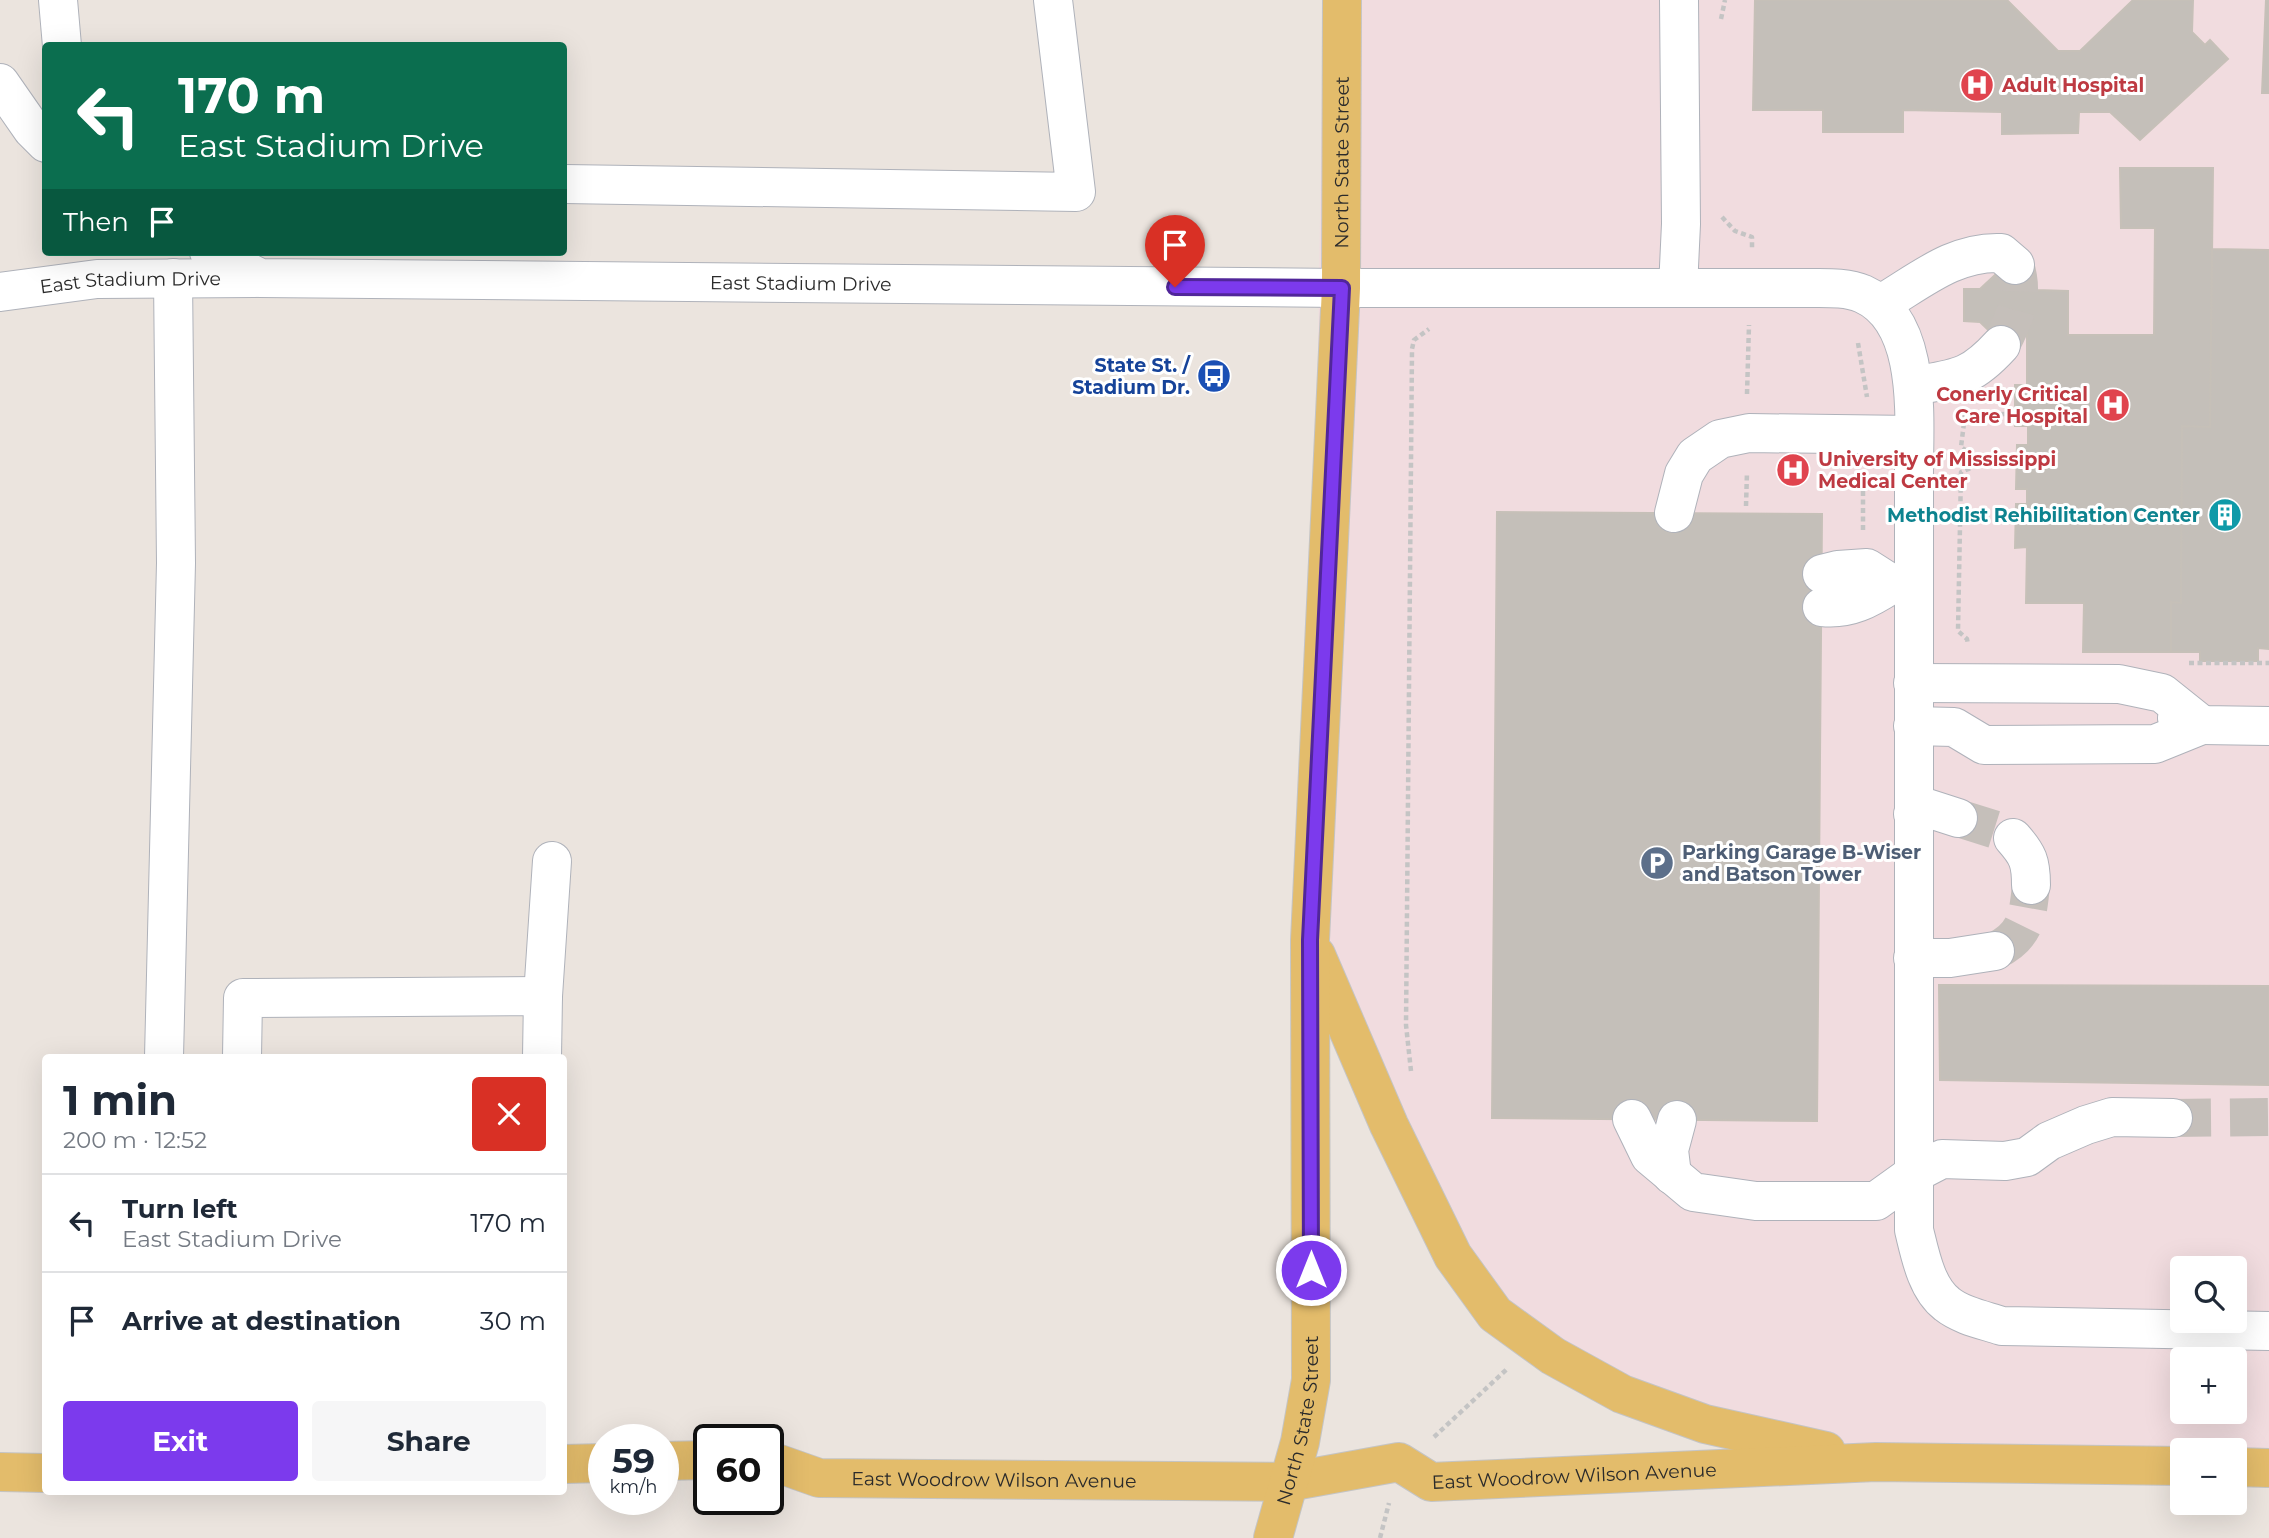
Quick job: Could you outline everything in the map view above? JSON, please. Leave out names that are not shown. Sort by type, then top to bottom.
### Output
[{"type":"main road","name":"North State Street","points":[[1273,1538],[1300,1443],[1311,1380],[1310,940],[1342,288],[1342,0]]},
{"type":"main road","points":[[1310,940],[1389,1125],[1453,1256],[1495,1314],[1553,1356],[1622,1394],[1705,1424],[1876,1462]]},
{"type":"main road","name":"East Woodrow Wilson Avenue","points":[[784,1466],[819,1478],[1288,1482],[1399,1462],[1431,1482],[1876,1462],[2170,1466]]},
{"type":"main road","points":[[567,1464],[588,1463]]},
{"type":"main road","points":[[2247,1467],[2269,1468]]},
{"type":"main road","points":[[0,1472],[42,1473]]},
{"type":"street","points":[[58,0],[62,42]]},
{"type":"street","points":[[567,184],[1076,192],[1054,0]]},
{"type":"street","points":[[1678,288],[1681,224],[1679,0]]},
{"type":"street","points":[[0,83],[42,139]]},
{"type":"street","points":[[2015,265],[2001,253],[1982,252],[1957,259],[1881,304],[1898,328],[1912,366],[1913,386],[1913,435],[1891,578],[1913,683],[1914,1230],[1921,1259],[1932,1285],[1946,1304],[1970,1316],[2002,1326],[2269,1331]]},
{"type":"street","name":"East Stadium Drive","points":[[217,256],[260,278]]},
{"type":"street","points":[[164,1054],[176,563],[173,278]]},
{"type":"street","name":"East Stadium Drive","points":[[0,292],[97,279],[260,278],[1342,288],[1844,289],[1863,293],[1881,304]]},
{"type":"street","points":[[1913,386],[1966,376],[1985,363],[2001,345]]},
{"type":"street","points":[[1674,513],[1684,474],[1695,456],[1720,439],[1749,433],[1913,435]]},
{"type":"street","points":[[1822,591],[1838,570],[1891,578]]},
{"type":"street","points":[[1913,683],[2119,684],[2162,693],[2202,725]]},
{"type":"street","points":[[1913,726],[1954,727],[1984,746],[2155,744],[2202,725],[2269,726]]},
{"type":"street","points":[[1913,814],[1927,808],[1958,818]]},
{"type":"street","points":[[2014,838],[2027,854],[2031,868],[2031,885]]},
{"type":"street","points":[[542,1054],[552,861]]},
{"type":"street","points":[[1913,958],[1950,958],[1995,951]]},
{"type":"street","points":[[242,1054],[243,998],[543,996]]},
{"type":"street","points":[[1632,1119],[1650,1156],[1693,1192],[1756,1202],[1876,1201],[1915,1173],[1942,1159],[2005,1161],[2027,1157],[2049,1141],[2112,1117],[2173,1118]]},
{"type":"street","points":[[1672,1175],[1670,1150],[1677,1120]]},
{"type":"path","points":[[1412,1080],[1406,1025],[1412,349],[1415,340],[1438,322]]},
{"type":"path","points":[[1853,336],[1858,344],[1868,402],[1863,556],[1891,578]]},
{"type":"path","points":[[1969,655],[1967,639],[1958,631],[1961,472],[1971,468],[1971,454],[1961,447],[1965,415],[2007,414]]},
{"type":"path","points":[[2186,663],[2269,663]]},
{"type":"path","points":[[1380,1538],[1399,1462],[1431,1440],[1508,1368],[1507,1323]]},
{"type":"shaded area","name":"University of Mississippi Medical Center","points":[[1323,0],[2269,0],[2269,1465],[2247,1456],[2247,1438],[2170,1438],[2170,1451],[1876,1462],[1705,1424],[1507,1323],[1310,940]]},
{"type":"building","name":"Adult Hospital","points":[[1755,0],[2007,0],[2058,51],[2080,51],[2133,0],[2193,0],[2192,32],[2205,45],[2210,40],[2228,59],[2140,140],[2110,112],[2079,112],[2078,133],[2002,134],[2002,112],[1903,110],[1903,132],[1823,132],[1823,110],[1753,110]]},
{"type":"building","points":[[2266,0],[2269,0],[2269,93],[2262,93]]},
{"type":"building","name":"Conerly Critical Care Hospital","points":[[2120,168],[2213,168],[2210,427],[2182,426],[2181,603],[2171,602],[2171,652],[2083,652],[2084,603],[2026,603],[2027,547],[2015,548],[2016,504],[2027,504],[2027,489],[2016,489],[2017,445],[2028,445],[2028,426],[2015,426],[2015,385],[2027,385],[2027,334],[2009,350],[1980,322],[1964,321],[1964,289],[1980,289],[2010,261],[2036,290],[2068,291],[2068,335],[2154,335],[2155,228],[2121,228]]},
{"type":"building","name":"Methodist Rehibilitation Center","points":[[2212,249],[2269,250],[2269,649],[2258,648],[2258,661],[2200,661],[2200,652],[2171,652],[2171,602],[2181,603],[2182,426],[2210,427]]},
{"type":"building","name":"Parking Garage B-Wiser and Batson Tower","points":[[1497,512],[1822,514],[1817,1121],[1492,1118]]},
{"type":"building","points":[[1939,985],[2269,986],[2269,1085],[1940,1080]]},
{"type":"tunnel","points":[[2001,345],[2019,296],[2015,265]]},
{"type":"tunnel","points":[[1958,818],[2013,838]]},
{"type":"tunnel","points":[[1995,951],[2013,939],[2024,924],[2031,885]]},
{"type":"tunnel","points":[[2173,1118],[2269,1117]]},
{"type":"place","name":"Adult Hospital","points":[[1977,85]]},
{"type":"place","name":"State St. / Stadium Dr.","points":[[1214,376]]},
{"type":"place","name":"Conerly Critical Care Hospital","points":[[2113,405]]},
{"type":"place","name":"University of Mississippi Medical Center","points":[[1793,470]]},
{"type":"place","name":"Methodist Rehibilitation Center","points":[[2225,515]]},
{"type":"place","name":"Parking Garage B-Wiser and Batson Tower","points":[[1657,863]]},
{"type":"route","points":[[1175,287],[1342,288],[1310,940],[1311,1270]]}]
